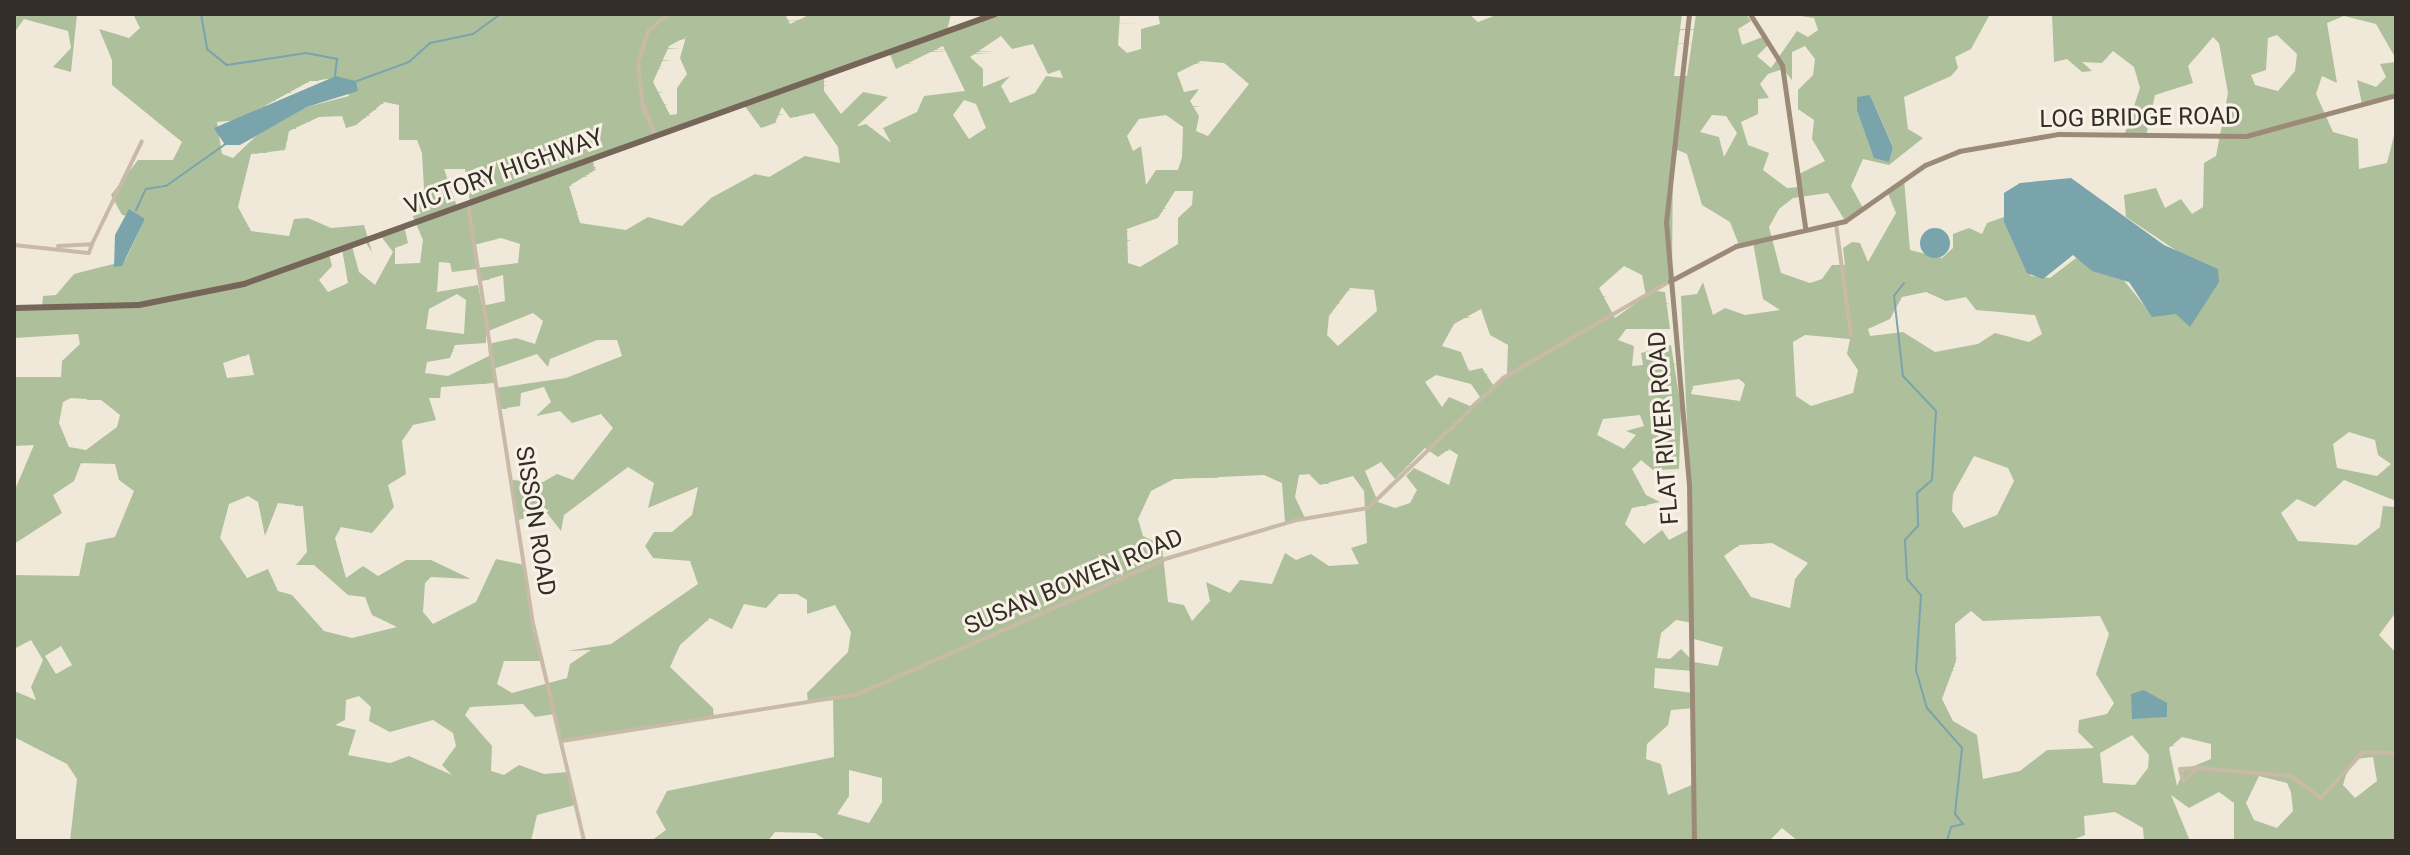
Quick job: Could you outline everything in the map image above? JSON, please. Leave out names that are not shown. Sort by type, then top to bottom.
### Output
[{"type":"main road","name":"VICTORY HIGHWAY","points":[[14,308],[139,305],[218,292],[995,14]]},
{"type":"street","points":[[655,134],[644,105],[638,63],[649,30],[668,14]]},
{"type":"street","name":"FLAT RIVER ROAD","points":[[1689,14],[1666,184],[1670,281],[1689,483],[1694,841]]},
{"type":"street","points":[[1750,14],[1782,65],[1805,227]]},
{"type":"street","name":"LOG BRIDGE ROAD","points":[[1670,281],[1736,246],[1805,227],[1836,224],[1925,165],[1968,149],[2058,134],[2246,136],[2396,95]]},
{"type":"street","points":[[58,246],[89,253],[142,141]]},
{"type":"street","name":"SISSON ROAD","points":[[468,204],[532,619],[584,841]]},
{"type":"street","points":[[1836,224],[1851,335]]},
{"type":"street","points":[[14,245],[92,244]]},
{"type":"street","name":"SUSAN BOWEN ROAD","points":[[562,741],[858,694],[1165,559],[1297,520],[1368,508],[1503,378],[1670,281]]},
{"type":"street","points":[[2197,768],[2195,775],[2183,781],[2180,769],[2197,768],[2291,776],[2321,798],[2363,752],[2396,753]]},
{"type":"green space","points":[[14,14],[77,14],[71,72],[53,67],[71,48],[68,31],[24,19],[14,33]]},
{"type":"green space","points":[[133,14],[785,14],[790,24],[811,14],[951,14],[947,30],[993,14],[1120,14],[1118,45],[1127,53],[1141,49],[1141,29],[1160,24],[1158,14],[1469,14],[1478,22],[1499,14],[1682,14],[1674,76],[1687,76],[1696,14],[1746,14],[1751,21],[1738,29],[1742,45],[1765,36],[1770,43],[1757,56],[1771,68],[1797,31],[1808,37],[1818,30],[1814,18],[1787,14],[1990,14],[1971,49],[1955,57],[1958,68],[1951,76],[1904,97],[1908,129],[1923,138],[1889,165],[1863,159],[1851,186],[1863,208],[1844,219],[1828,193],[1793,198],[1779,209],[1769,227],[1781,273],[1810,283],[1822,279],[1832,265],[1845,265],[1843,248],[1852,242],[1860,243],[1868,262],[1896,213],[1887,191],[1904,179],[1910,250],[1942,258],[1953,248],[1953,234],[1969,228],[1982,234],[1987,223],[2004,217],[2031,276],[2050,278],[2076,258],[2122,278],[2147,309],[2195,263],[2126,217],[2124,195],[2156,188],[2165,208],[2181,199],[2192,214],[2203,207],[2204,163],[2216,156],[2228,93],[2219,43],[2213,37],[2188,66],[2193,83],[2155,95],[2146,136],[2125,133],[2140,88],[2134,67],[2113,51],[2102,63],[2082,62],[2092,71],[2082,72],[2067,59],[2054,62],[2052,14],[2396,14],[2396,59],[2376,24],[2344,16],[2327,23],[2337,83],[2322,76],[2316,94],[2333,132],[2358,139],[2359,169],[2387,163],[2396,128],[2396,501],[2344,480],[2315,507],[2297,499],[2281,513],[2298,541],[2357,545],[2380,527],[2383,506],[2396,507],[2396,612],[2379,635],[2396,653],[2396,841],[2234,841],[2234,803],[2219,792],[2189,808],[2171,795],[2190,841],[2144,841],[2143,828],[2115,812],[2084,816],[2085,835],[2070,841],[1798,841],[1782,828],[1769,841],[827,841],[815,833],[775,832],[768,841],[651,841],[666,830],[656,812],[667,791],[834,757],[833,700],[808,703],[807,693],[848,652],[851,632],[835,605],[807,614],[807,600],[797,594],[779,594],[766,608],[744,604],[732,629],[710,618],[680,645],[670,667],[713,708],[714,718],[562,741],[554,714],[535,717],[523,704],[470,707],[465,715],[492,746],[491,771],[504,775],[519,765],[544,774],[568,772],[575,805],[537,815],[531,841],[70,841],[77,779],[67,764],[14,737],[14,691],[36,700],[31,687],[43,660],[31,640],[14,649],[14,575],[79,576],[86,543],[115,537],[134,491],[119,480],[115,464],[81,463],[74,481],[53,495],[62,513],[14,544],[14,492],[34,445],[14,446],[14,377],[61,377],[62,361],[80,344],[78,334],[15,338],[14,344],[14,307],[42,307],[43,296],[56,295],[74,274],[125,261],[145,219],[122,215],[111,195],[138,160],[173,160],[182,142],[112,85],[112,60],[99,29],[129,38],[140,28]],"holes":[[[2277,35],[2297,54],[2295,71],[2278,91],[2255,85],[2251,75],[2266,70],[2268,38]],[[1001,36],[1012,49],[1033,44],[1048,74],[1060,70],[1063,78],[1046,76],[1035,93],[1010,103],[1001,86],[1010,76],[983,87],[983,69],[970,57]],[[686,37],[680,58],[687,74],[677,88],[677,114],[670,115],[653,82],[669,46]],[[943,46],[965,91],[924,96],[917,112],[883,128],[891,143],[866,124],[856,127],[888,97],[863,92],[841,114],[824,91],[824,76],[889,52],[896,69]],[[1805,46],[1815,59],[1813,75],[1798,90],[1798,109],[1814,120],[1812,139],[1825,161],[1799,174],[1800,187],[1787,188],[1763,170],[1769,153],[1748,145],[1741,122],[1758,114],[1758,99],[1769,98],[1760,84],[1768,74],[1783,69],[1792,80],[1792,52]],[[1201,61],[1224,63],[1249,84],[1208,136],[1196,131],[1199,116],[1190,101],[1199,89],[1184,92],[1177,73]],[[341,77],[349,96],[307,107],[258,134],[233,158],[222,154],[217,122],[239,120],[310,81]],[[1870,95],[1893,146],[1889,162],[1872,151],[1857,111]],[[964,100],[976,104],[986,128],[969,139],[953,115]],[[384,102],[399,105],[399,140],[417,140],[422,153],[424,189],[408,205],[423,240],[420,263],[395,264],[395,248],[408,243],[404,226],[380,235],[393,252],[375,285],[359,272],[352,246],[364,240],[372,252],[364,225],[331,228],[308,218],[294,219],[289,236],[251,231],[238,207],[251,154],[285,150],[289,131],[319,117],[342,116],[346,128],[356,125]],[[744,105],[761,128],[775,123],[782,107],[790,118],[814,113],[838,147],[840,163],[805,156],[769,177],[755,174],[711,198],[682,226],[648,217],[626,230],[580,223],[569,186],[595,170],[592,159]],[[1166,115],[1183,127],[1182,157],[1178,170],[1156,170],[1146,185],[1141,146],[1133,151],[1127,136],[1139,119]],[[1712,115],[1726,116],[1737,133],[1724,157],[1719,137],[1700,132]],[[1673,148],[1687,154],[1702,205],[1730,222],[1739,245],[1753,242],[1763,299],[1780,310],[1745,315],[1725,308],[1713,315],[1703,282],[1697,294],[1681,296],[1692,528],[1669,540],[1662,530],[1644,544],[1625,524],[1632,508],[1660,502],[1646,495],[1632,469],[1641,460],[1653,470],[1679,469],[1681,408],[1671,345],[1641,353],[1643,365],[1632,366],[1634,346],[1618,340],[1626,329],[1670,329],[1665,292],[1656,291],[1672,280]],[[444,169],[465,169],[470,202],[457,207]],[[1175,191],[1193,191],[1192,205],[1178,218],[1178,244],[1140,267],[1128,263],[1127,229],[1158,218]],[[501,238],[520,244],[518,263],[477,268],[474,245]],[[342,249],[348,283],[328,292],[319,280],[332,266],[329,253]],[[439,262],[450,263],[452,272],[476,269],[479,282],[503,275],[505,301],[482,306],[478,285],[437,292]],[[1624,266],[1642,275],[1646,296],[1615,318],[1599,288]],[[1350,288],[1374,290],[1377,311],[1338,346],[1327,335],[1329,316]],[[1926,292],[1946,301],[1966,297],[1976,310],[2035,315],[2042,334],[2029,342],[1995,333],[1978,344],[1935,352],[1903,332],[1870,336],[1868,329],[1890,319],[1902,297]],[[457,294],[466,300],[464,334],[426,329],[429,309]],[[1481,309],[1490,335],[1508,345],[1507,374],[1493,385],[1482,368],[1469,371],[1461,352],[1442,346],[1454,324]],[[533,313],[543,321],[535,344],[516,338],[488,344],[489,356],[448,376],[425,373],[427,362],[450,358],[455,345],[486,343],[486,332]],[[1805,335],[1850,339],[1847,354],[1858,370],[1853,393],[1811,406],[1796,396],[1793,342]],[[597,340],[617,340],[622,356],[566,378],[496,388],[499,409],[520,406],[521,393],[544,387],[551,402],[536,416],[560,411],[572,423],[601,414],[613,428],[573,480],[557,474],[543,482],[511,480],[518,520],[547,513],[561,531],[564,515],[628,467],[654,483],[648,508],[698,487],[692,515],[672,532],[654,532],[645,546],[653,558],[690,561],[698,584],[611,644],[567,651],[591,650],[570,664],[567,678],[512,693],[497,684],[504,661],[540,661],[525,565],[496,559],[476,602],[433,624],[423,612],[425,583],[431,577],[471,579],[431,560],[406,560],[378,576],[363,566],[346,578],[335,538],[341,527],[372,533],[394,507],[388,485],[406,474],[402,441],[413,425],[436,420],[429,398],[440,398],[441,387],[494,383],[493,369],[537,354],[548,367],[550,359]],[[249,354],[254,375],[227,378],[223,363]],[[1436,375],[1471,384],[1480,397],[1470,406],[1449,397],[1442,407],[1425,382]],[[1739,379],[1745,384],[1740,401],[1691,394],[1693,386]],[[71,398],[101,400],[120,415],[117,427],[86,450],[69,447],[59,423],[63,402]],[[1640,415],[1644,426],[1626,431],[1636,435],[1624,449],[1597,435],[1603,419]],[[2349,432],[2375,440],[2378,455],[2391,464],[2377,476],[2337,468],[2333,444]],[[1425,448],[1438,457],[1449,449],[1458,455],[1449,485],[1414,468],[1406,476],[1417,490],[1410,503],[1395,508],[1378,502],[1365,471],[1381,462],[1395,479]],[[1974,456],[2008,468],[2014,481],[1997,515],[1964,528],[1952,511],[1953,494]],[[1309,474],[1320,485],[1353,476],[1364,491],[1367,543],[1351,548],[1359,564],[1329,566],[1311,554],[1296,560],[1285,553],[1272,584],[1240,580],[1230,593],[1206,582],[1210,601],[1192,621],[1184,605],[1168,602],[1162,545],[1143,536],[1138,519],[1151,491],[1174,479],[1264,475],[1282,483],[1285,522],[1305,518],[1295,497],[1299,475]],[[248,496],[258,502],[265,536],[278,503],[303,506],[307,552],[296,565],[314,565],[348,595],[365,597],[372,615],[397,627],[352,638],[324,631],[292,595],[278,591],[268,569],[247,578],[220,538],[229,504]],[[1772,543],[1808,563],[1795,579],[1790,608],[1751,597],[1724,556],[1739,545]],[[1971,611],[1983,621],[2100,616],[2109,634],[2096,674],[2114,703],[2107,714],[2079,720],[2078,732],[2094,748],[2047,750],[2020,771],[1983,779],[1977,735],[1953,721],[1942,699],[1956,661],[1955,624]],[[1676,620],[1693,623],[1694,639],[1723,647],[1718,666],[1694,662],[1681,649],[1670,659],[1657,658],[1661,633]],[[61,646],[72,665],[56,674],[45,656]],[[1655,668],[1693,671],[1693,693],[1654,688]],[[359,696],[371,707],[369,721],[390,732],[433,720],[453,733],[456,746],[442,765],[452,775],[409,756],[390,763],[348,755],[356,730],[335,725],[345,720],[346,700]],[[1694,708],[1694,784],[1668,795],[1661,764],[1646,759],[1647,744],[1668,725],[1671,710]],[[2132,735],[2149,755],[2148,768],[2135,785],[2103,783],[2100,753]],[[2182,737],[2211,744],[2211,759],[2184,770],[2177,786],[2169,748]],[[2373,757],[2377,781],[2355,798],[2343,785],[2356,759]],[[849,770],[882,778],[882,802],[869,823],[837,814],[849,796]],[[2259,776],[2287,783],[2293,811],[2277,828],[2254,820],[2246,803]]]},
{"type":"green space","points":[[2396,62],[2396,95],[2362,104],[2357,80],[2376,87],[2386,77],[2380,64]]},
{"type":"water","points":[[336,76],[356,81],[358,91],[307,107],[240,145],[225,145],[214,128]]},
{"type":"water","points":[[1870,95],[1893,147],[1889,162],[1874,158],[1857,111],[1857,97]]},
{"type":"water","points":[[2071,178],[2164,245],[2218,269],[2219,282],[2190,327],[2176,314],[2152,317],[2129,282],[2092,271],[2073,255],[2043,279],[2027,273],[2004,222],[2004,193],[2020,183]]},
{"type":"water","points":[[129,209],[145,219],[122,266],[114,267],[115,235]]},
{"type":"water","points":[[1935,228],[1941,229],[1949,237],[1949,249],[1941,257],[1935,258],[1929,257],[1921,249],[1920,243],[1921,237],[1929,229]]},
{"type":"water","points":[[2144,690],[2167,703],[2167,717],[2132,719],[2131,694]]},
{"type":"waterway","points":[[201,14],[207,49],[227,65],[306,53],[337,59],[335,76]]},
{"type":"waterway","points":[[357,81],[409,62],[430,43],[473,34],[501,14]]},
{"type":"waterway","points":[[136,210],[146,189],[166,186],[227,143]]},
{"type":"waterway","points":[[1904,283],[1894,296],[1903,376],[1936,411],[1932,480],[1917,493],[1918,526],[1905,540],[1907,579],[1921,595],[1916,670],[1927,708],[1962,748],[1955,814],[1963,824],[1951,827],[1947,841]]}]
